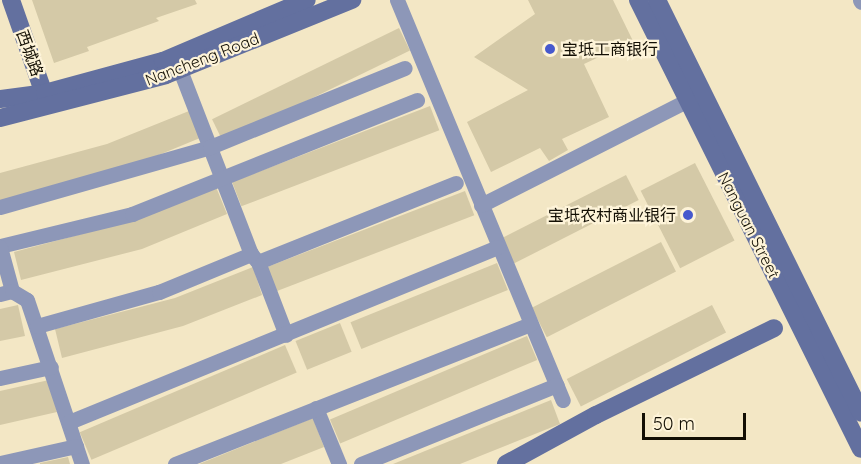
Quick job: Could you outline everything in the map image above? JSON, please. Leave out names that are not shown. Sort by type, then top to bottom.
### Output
[{"type":"main road","name":"西城路","points":[[11,0],[46,100]]},
{"type":"main road","name":"Nancheng Road","points":[[46,100],[163,61],[307,0]]},
{"type":"main road","name":"Nancheng Road","points":[[46,100],[180,70],[352,0]]},
{"type":"main road","name":"Nanguan Street","points":[[638,0],[686,101],[861,449]]},
{"type":"main road","name":"Nanguan Street","points":[[657,0],[861,412]]},
{"type":"main road","points":[[0,99],[46,100]]},
{"type":"main road","points":[[0,118],[46,100]]},
{"type":"main road","points":[[506,464],[596,415],[774,328]]},
{"type":"street","points":[[397,0],[563,400]]},
{"type":"street","points":[[0,207],[210,147],[405,68]]},
{"type":"street","points":[[180,70],[286,335]]},
{"type":"street","points":[[82,464],[27,300],[6,293],[0,247],[132,214],[417,100]]},
{"type":"street","points":[[481,205],[686,101]]},
{"type":"street","points":[[37,326],[159,292],[456,183]]},
{"type":"street","points":[[69,422],[498,247]]},
{"type":"street","points":[[175,464],[530,324]]},
{"type":"street","points":[[0,378],[51,367]]},
{"type":"street","points":[[361,464],[557,385]]},
{"type":"street","points":[[316,408],[339,464]]},
{"type":"street","points":[[0,463],[76,446]]},
{"type":"building","points":[[32,0],[195,0],[197,4],[156,18],[159,21],[87,47],[89,51],[54,63]]},
{"type":"building","points":[[528,0],[613,0],[633,41],[584,64],[609,117],[562,139],[568,150],[549,161],[540,148],[491,172],[467,122],[528,90],[474,57],[535,14]]},
{"type":"building","points":[[399,28],[410,50],[223,142],[212,119]]},
{"type":"building","points":[[430,106],[439,130],[241,206],[232,182]]},
{"type":"building","points":[[189,111],[200,138],[115,173],[0,203],[0,173],[107,144]]},
{"type":"building","name":"宝坻农村商业银行","points":[[695,163],[734,241],[680,268],[641,191]]},
{"type":"building","points":[[626,175],[639,200],[510,265],[498,240]]},
{"type":"building","points":[[216,187],[227,214],[142,249],[21,280],[14,252],[134,220]]},
{"type":"building","points":[[465,191],[474,215],[276,291],[267,267]]},
{"type":"building","points":[[661,242],[676,271],[547,337],[532,308]]},
{"type":"building","points":[[497,263],[508,290],[361,349],[351,322]]},
{"type":"building","points":[[253,267],[262,295],[183,326],[62,358],[55,329],[175,298]]},
{"type":"building","points":[[18,305],[25,336],[0,341],[0,309]]},
{"type":"building","points":[[712,305],[726,333],[581,407],[567,379]]},
{"type":"building","points":[[340,323],[352,352],[307,370],[295,341]]},
{"type":"building","points":[[527,336],[537,360],[340,444],[330,420]]},
{"type":"building","points":[[285,345],[297,373],[91,460],[80,432]]},
{"type":"building","points":[[49,380],[57,412],[0,425],[0,391]]},
{"type":"building","points":[[551,400],[560,424],[460,464],[393,464]]},
{"type":"building","points":[[313,418],[324,447],[281,464],[199,464]]},
{"type":"building","points":[[68,457],[70,464],[40,464],[40,463]]},
{"type":"place","name":"宝坻工商银行","points":[[550,49]]},
{"type":"place","name":"宝坻农村商业银行","points":[[688,215]]}]
